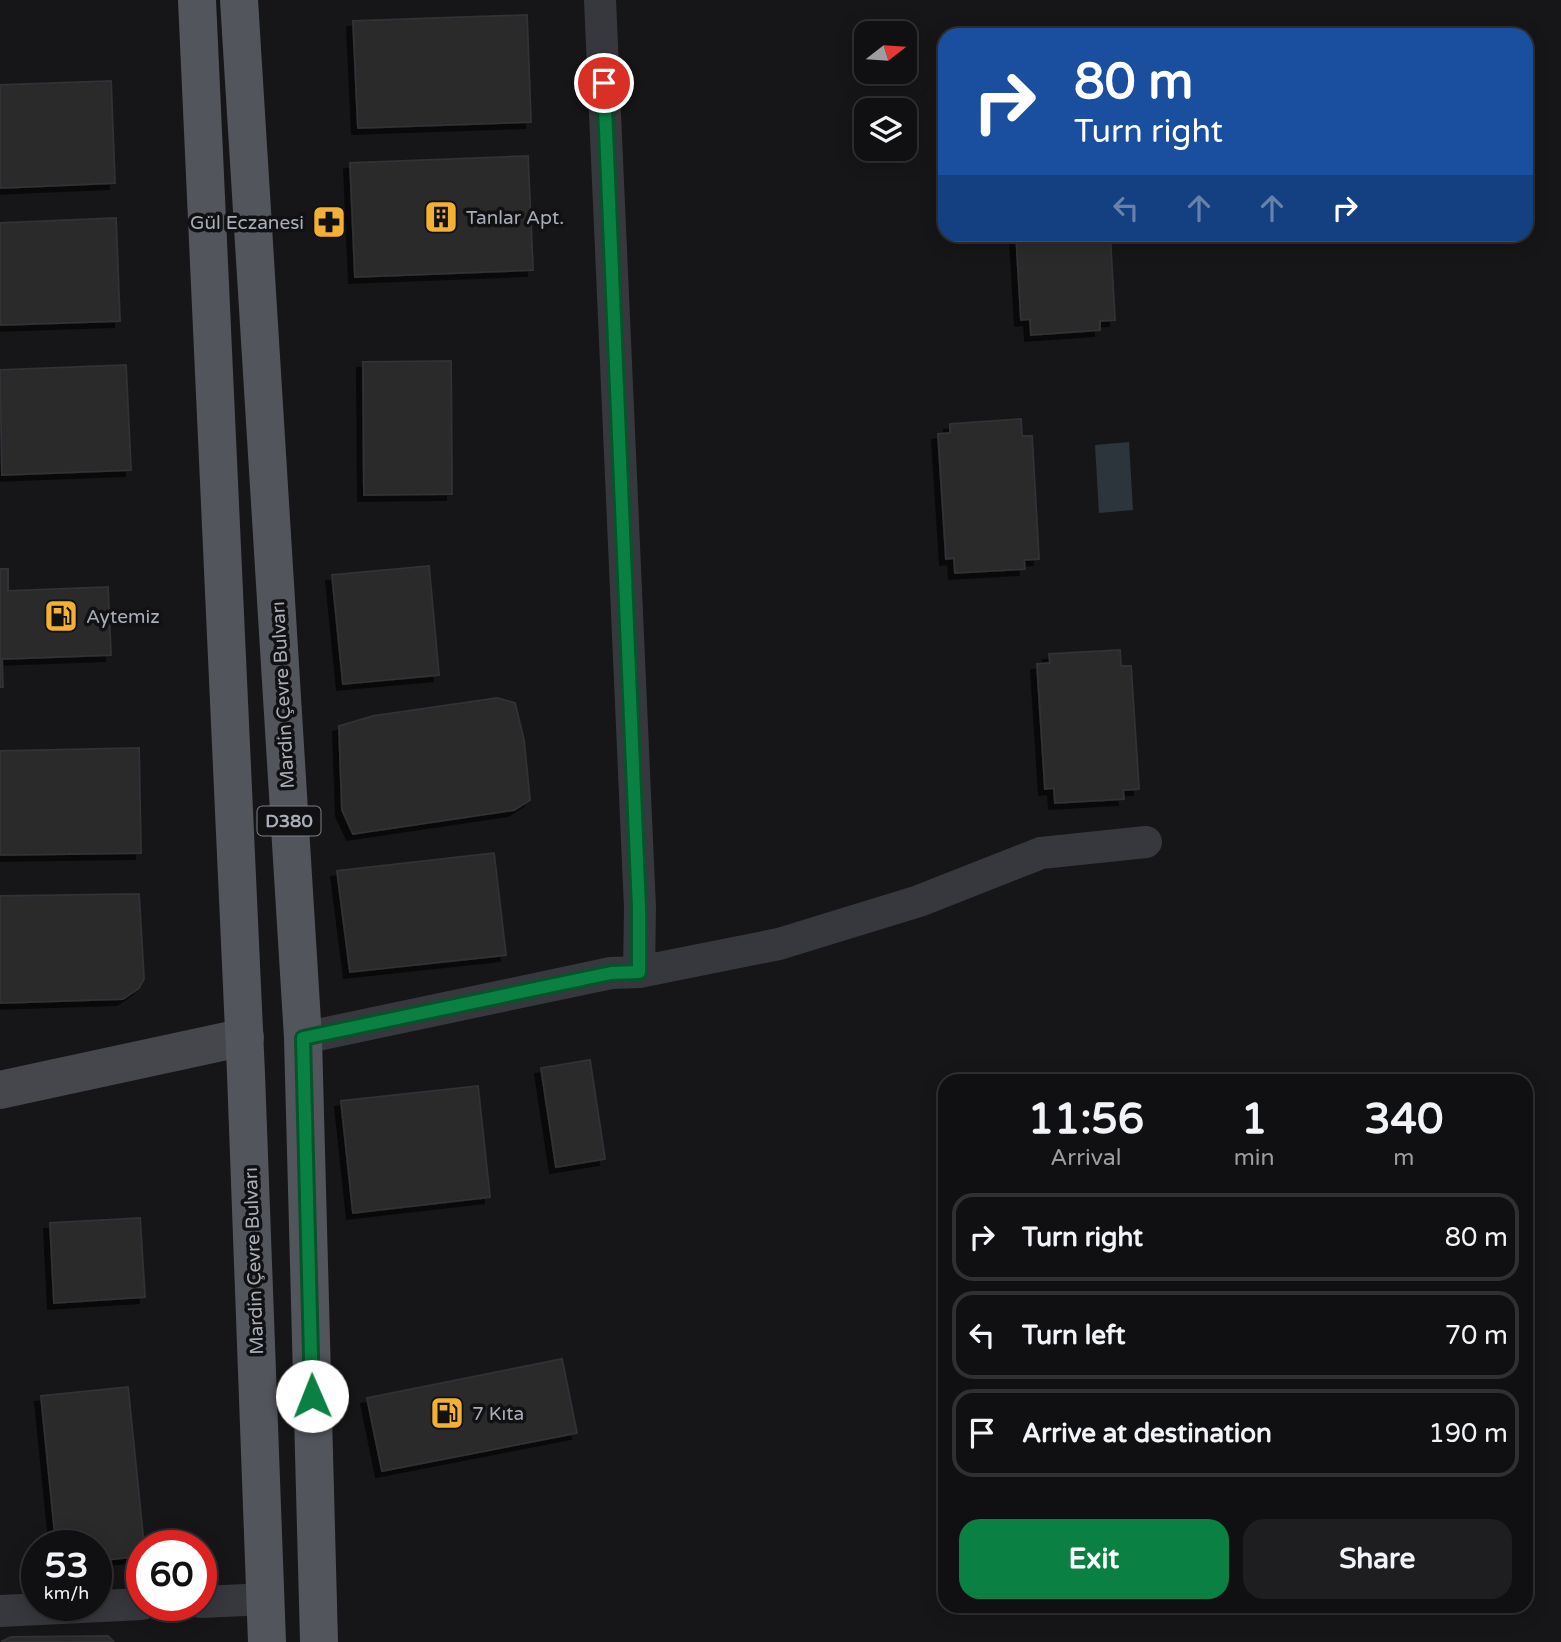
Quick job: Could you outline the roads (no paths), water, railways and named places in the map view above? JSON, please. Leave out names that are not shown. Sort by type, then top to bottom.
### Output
[{"type":"main road","name":"Mardin Çevre Bulvarı","points":[[197,0],[245,1037],[267,1642]]},
{"type":"main road","name":"Mardin Çevre Bulvarı","points":[[239,0],[303,1038],[319,1642]]},
{"type":"street","points":[[600,0],[639,894],[639,972]]},
{"type":"street","points":[[303,1038],[611,973],[639,972],[779,944],[919,901],[1041,853],[1146,842]]},
{"type":"street","points":[[0,1090],[245,1037]]},
{"type":"street","points":[[217,1601],[265,1599]]},
{"type":"street","points":[[0,1611],[126,1605]]},
{"type":"place","name":"Tanlar Apt.","points":[[441,217]]},
{"type":"place","name":"Gül Eczanesi","points":[[329,222]]},
{"type":"place","name":"Aytemiz","points":[[61,616]]},
{"type":"place","name":"7 Kıta","points":[[447,1413]]}]
